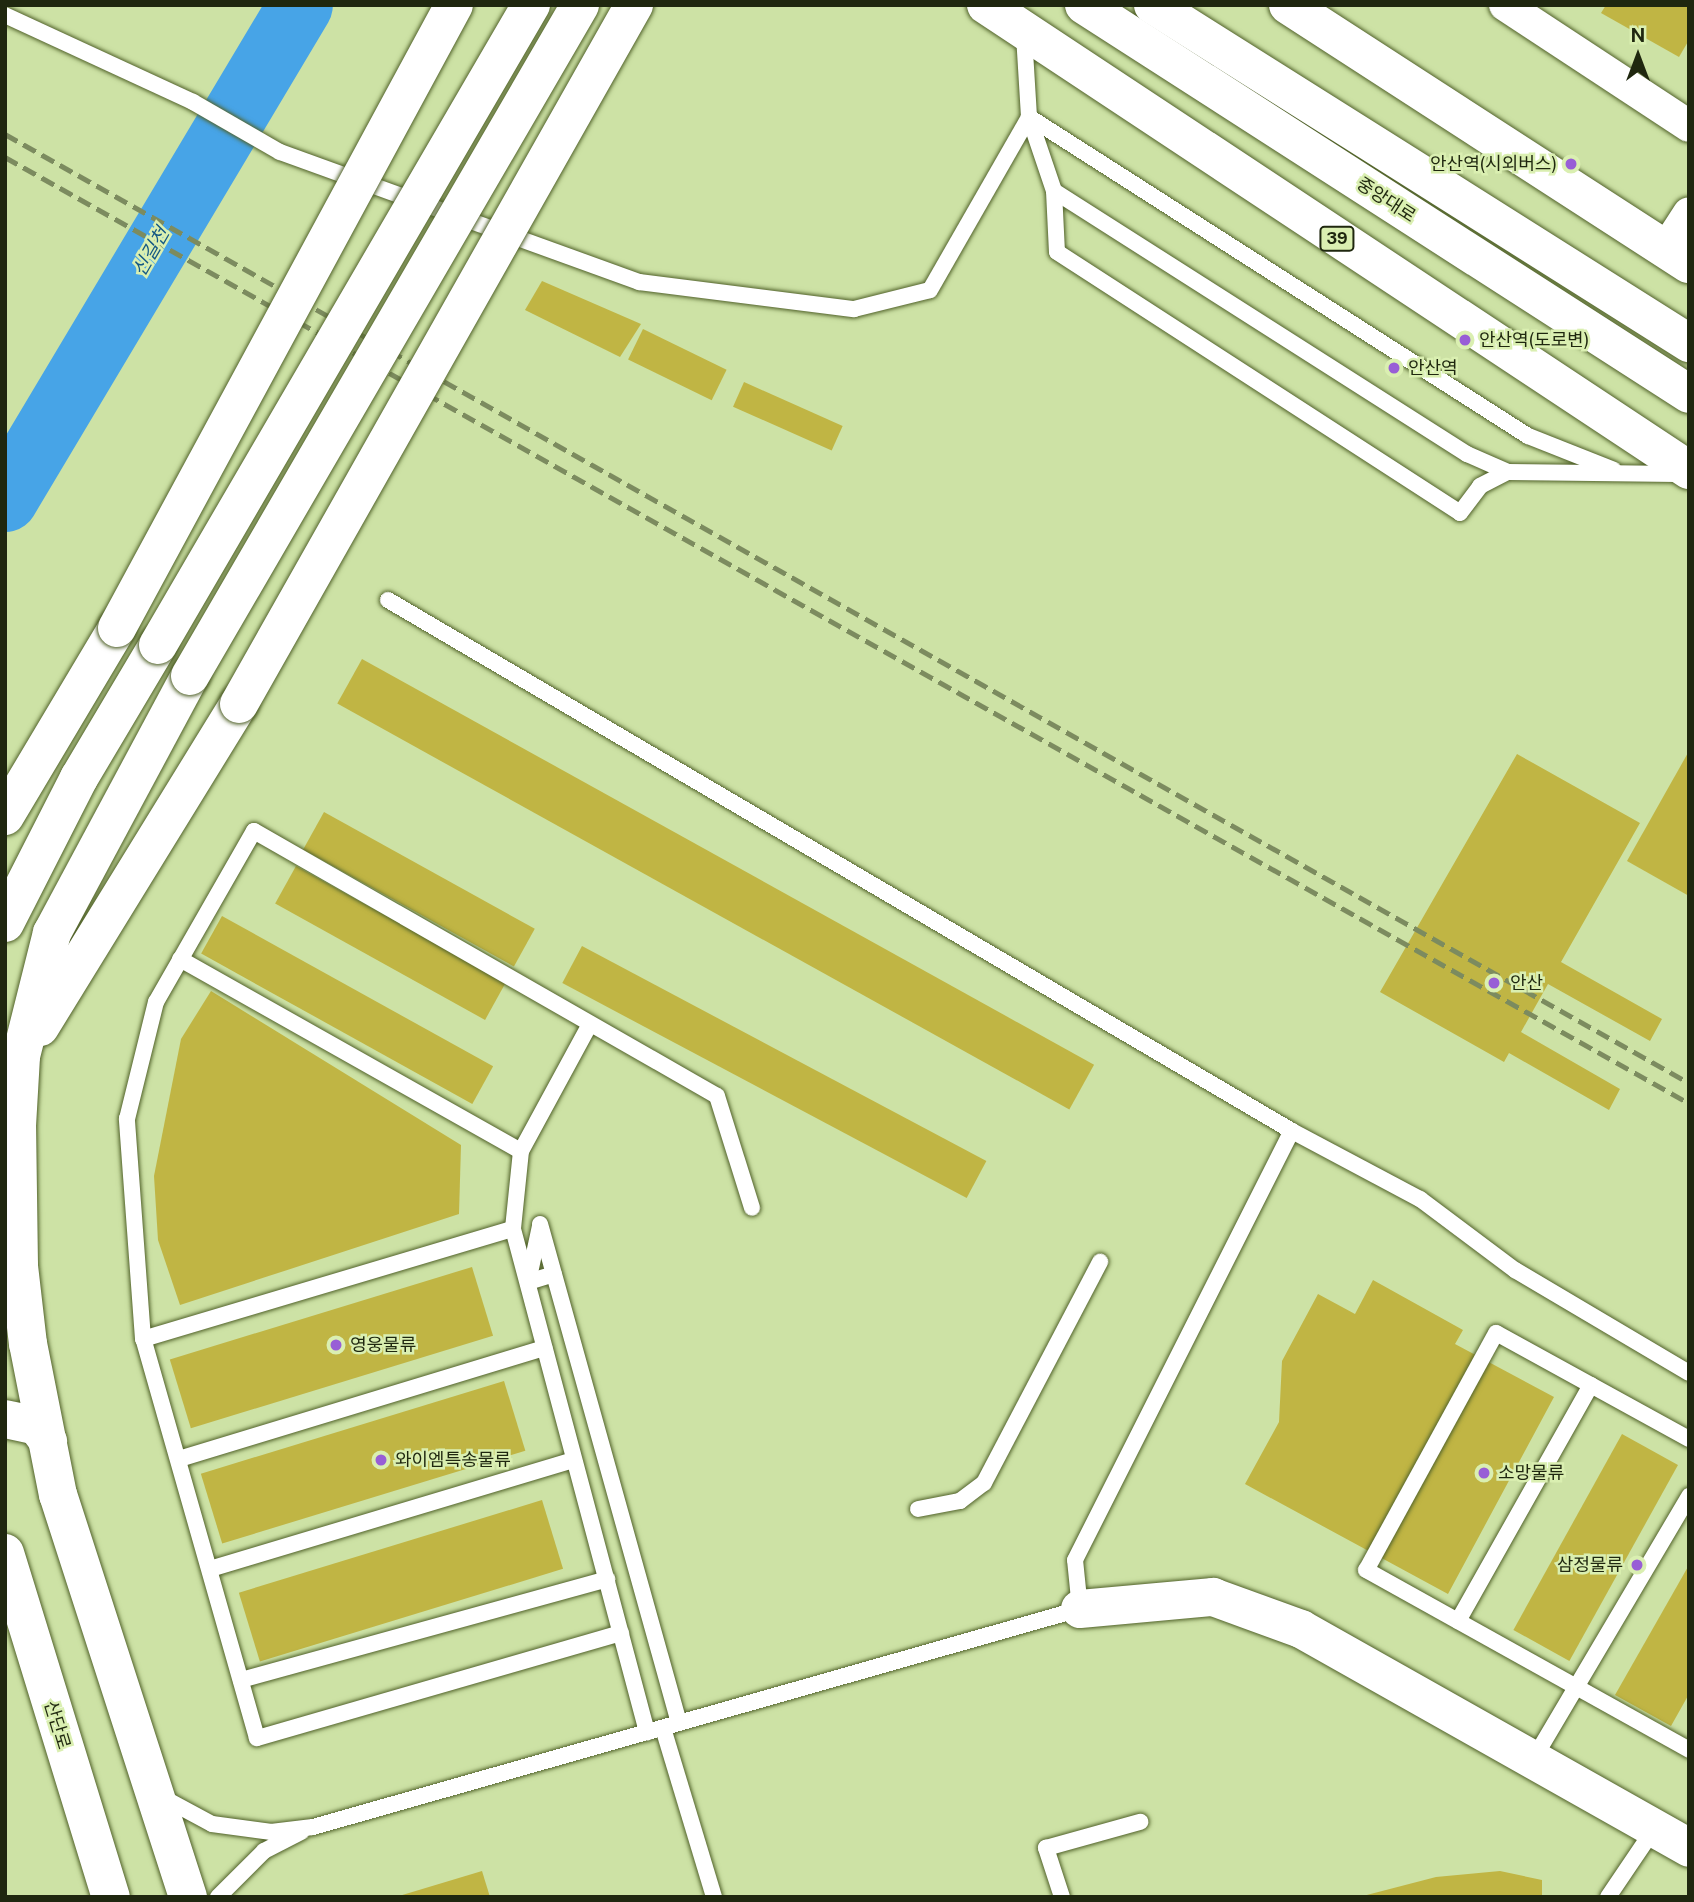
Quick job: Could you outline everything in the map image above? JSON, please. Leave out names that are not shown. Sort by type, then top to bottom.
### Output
[{"type":"main road","points":[[5,816],[117,628],[454,5]]},
{"type":"main road","points":[[5,923],[79,778],[531,5]]},
{"type":"main road","points":[[19,1266],[13,1065],[52,933],[190,676],[580,5]]},
{"type":"main road","points":[[13,1065],[239,704],[634,5]]},
{"type":"main road","name":"39","points":[[986,5],[1689,473]]},
{"type":"main road","name":"중앙대로","points":[[1084,5],[1689,394]]},
{"type":"main road","points":[[1153,5],[1689,343]]},
{"type":"main road","points":[[1288,5],[1676,252]]},
{"type":"main road","points":[[5,1215],[19,1266],[58,1495],[188,1897]]},
{"type":"main road","points":[[5,1419],[37,1426],[48,1441]]},
{"type":"main road","name":"산단로","points":[[5,1553],[111,1897]]},
{"type":"main road","points":[[1080,1609],[1213,1597],[1301,1629],[1689,1848]]},
{"type":"main road","points":[[5,1599],[35,1655]]},
{"type":"street","points":[[1505,5],[1689,126]]},
{"type":"street","points":[[1676,252],[1689,213]]},
{"type":"lane","points":[[5,15],[193,102],[280,152],[639,282],[854,309],[930,290],[1029,117]]},
{"type":"lane","points":[[1024,32],[1029,117],[1054,191],[1057,252],[1460,513],[1480,486],[1508,472]]},
{"type":"lane","points":[[1029,117],[1528,436],[1614,470]]},
{"type":"lane","points":[[1054,191],[1467,454],[1508,472],[1614,470],[1689,473]]},
{"type":"lane","points":[[388,600],[1292,1131],[1420,1199],[1515,1270],[1689,1373]]},
{"type":"lane","points":[[621,1633],[257,1738],[143,1339],[127,1119],[156,1002],[254,831],[717,1096],[752,1208]]},
{"type":"lane","points":[[180,959],[521,1151]]},
{"type":"lane","points":[[590,1024],[521,1151],[513,1229],[621,1633],[663,1728]]},
{"type":"lane","points":[[155,1793],[212,1824],[271,1832],[313,1827],[1080,1609],[1075,1560],[1292,1131]]},
{"type":"lane","points":[[528,1282],[540,1224],[663,1728],[714,1897]]},
{"type":"lane","points":[[143,1339],[513,1229]]},
{"type":"lane","points":[[918,1509],[960,1502],[984,1483],[1100,1262]]},
{"type":"lane","points":[[528,1282],[554,1274]]},
{"type":"lane","points":[[1687,1746],[1578,1689],[1366,1570],[1496,1333],[1689,1439]]},
{"type":"lane","points":[[179,1458],[545,1348]]},
{"type":"lane","points":[[1458,1621],[1591,1385]]},
{"type":"lane","points":[[210,1569],[573,1460]]},
{"type":"lane","points":[[1533,1760],[1578,1689],[1689,1496]]},
{"type":"lane","points":[[241,1679],[607,1579]]},
{"type":"lane","points":[[1062,1897],[1046,1848],[1140,1822]]},
{"type":"lane","points":[[218,1897],[264,1851],[313,1827]]},
{"type":"lane","points":[[1608,1897],[1654,1829]]},
{"type":"building","points":[[1606,5],[1689,5],[1689,40],[1679,57],[1601,13]]},
{"type":"building","points":[[542,281],[641,324],[620,357],[525,310]]},
{"type":"building","points":[[643,329],[727,370],[712,400],[628,360]]},
{"type":"building","points":[[744,382],[843,426],[832,451],[733,407]]},
{"type":"building","points":[[362,659],[1094,1065],[1069,1109],[337,704]]},
{"type":"building","points":[[1689,751],[1689,896],[1627,861]]},
{"type":"building","points":[[1517,754],[1640,823],[1561,962],[1662,1019],[1650,1041],[1548,984],[1521,1032],[1620,1089],[1609,1110],[1509,1053],[1504,1062],[1380,992]]},
{"type":"building","points":[[324,812],[535,929],[514,966],[303,850]]},
{"type":"building","points":[[296,866],[506,982],[485,1020],[275,904]]},
{"type":"building","points":[[222,916],[493,1066],[472,1104],[201,954]]},
{"type":"building","points":[[582,946],[986,1161],[967,1198],[562,983]]},
{"type":"building","points":[[211,991],[461,1145],[459,1214],[180,1305],[158,1240],[154,1176],[181,1039]]},
{"type":"building","points":[[472,1267],[493,1336],[191,1428],[170,1359]]},
{"type":"building","points":[[1373,1280],[1463,1330],[1455,1344],[1554,1397],[1448,1594],[1245,1484],[1279,1422],[1282,1361],[1318,1294],[1355,1314]]},
{"type":"building","points":[[504,1381],[525,1451],[222,1543],[201,1474]]},
{"type":"building","points":[[1622,1434],[1678,1465],[1569,1661],[1513,1630]]},
{"type":"building","points":[[542,1500],[563,1569],[260,1662],[239,1593]]},
{"type":"building","points":[[1689,1565],[1689,1694],[1671,1726],[1615,1695]]},
{"type":"building","points":[[482,1871],[490,1897],[399,1897],[399,1896]]},
{"type":"building","points":[[1500,1871],[1542,1880],[1542,1897],[1359,1897],[1436,1877]]},
{"type":"waterway","name":"신길천","points":[[5,499],[300,5]]},
{"type":"railway","points":[[5,134],[1689,1083]]},
{"type":"railway","points":[[5,157],[1689,1103]]},
{"type":"place","name":"안산역(시외버스)","points":[[1571,164]]},
{"type":"place","name":"안산역(도로변)","points":[[1465,340]]},
{"type":"place","name":"안산역","points":[[1394,368]]},
{"type":"place","name":"안산","points":[[1494,983]]},
{"type":"place","name":"영웅물류","points":[[336,1345]]},
{"type":"place","name":"와이엠특송물류","points":[[381,1460]]},
{"type":"place","name":"소망물류","points":[[1484,1473]]},
{"type":"place","name":"삼정물류","points":[[1637,1565]]}]
